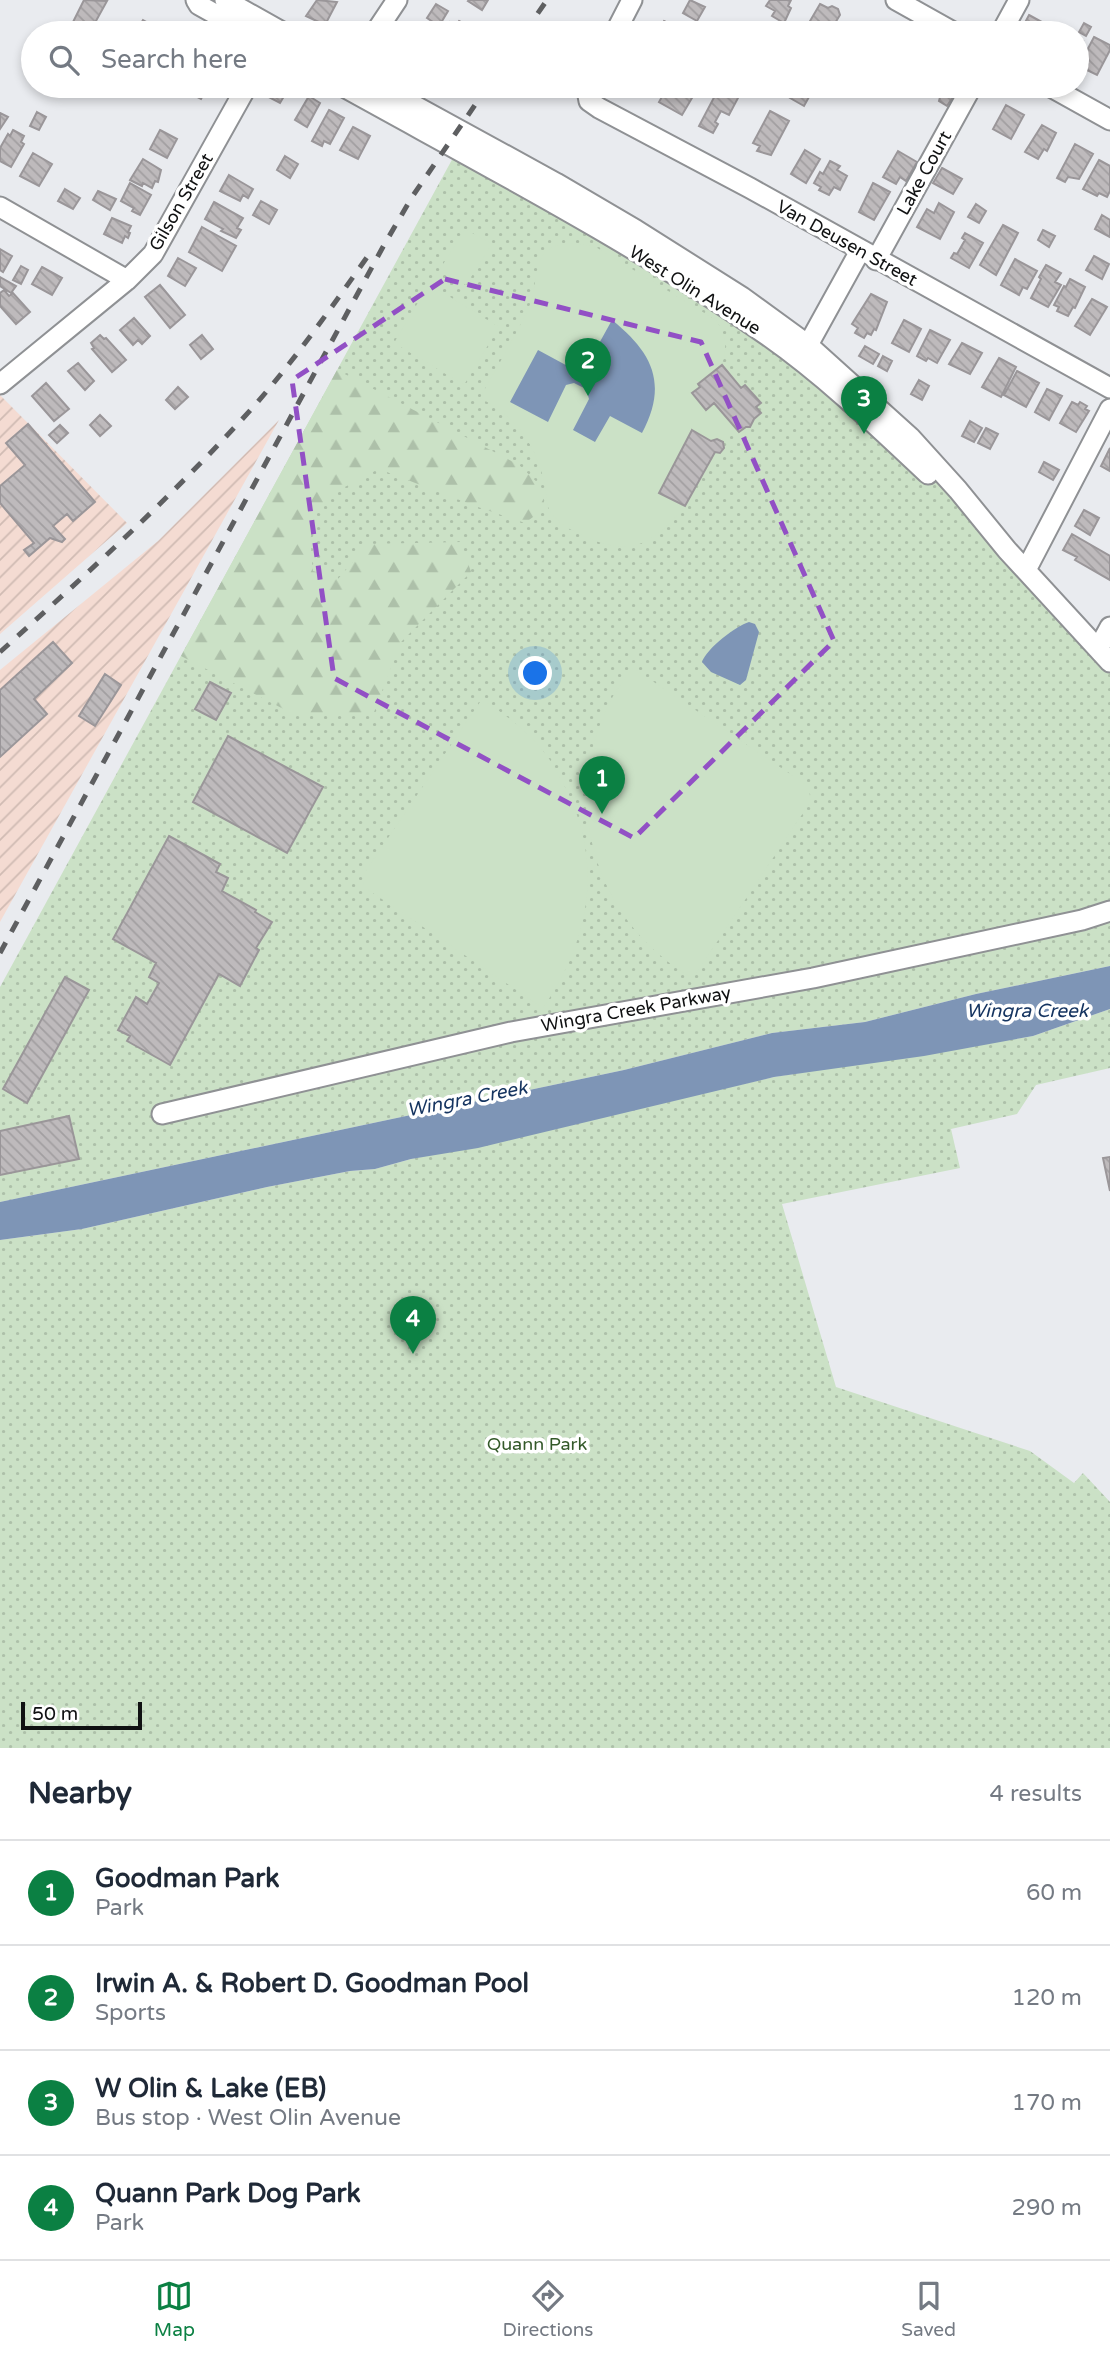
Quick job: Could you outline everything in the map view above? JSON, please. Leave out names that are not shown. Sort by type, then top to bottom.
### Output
[{"type":"street","points":[[196,0],[199,5],[228,21]]},
{"type":"street","points":[[225,0],[261,21]]},
{"type":"street","points":[[383,21],[397,0]]},
{"type":"street","points":[[621,21],[632,0]]},
{"type":"street","points":[[896,0],[934,21]]},
{"type":"street","points":[[1008,21],[1019,0]]},
{"type":"street","name":"Gilson Street","points":[[0,384],[127,280],[153,254],[240,98]]},
{"type":"street","name":"West Olin Avenue","points":[[364,98],[643,255],[767,335],[804,352]]},
{"type":"street","name":"West Olin Avenue","points":[[401,98],[556,183],[742,296],[804,352],[909,437],[958,490],[1007,550],[1104,655]]},
{"type":"street","name":"Van Deusen Street","points":[[589,98],[599,107],[1110,388]]},
{"type":"street","name":"Lake Court","points":[[804,352],[868,255],[965,98]]},
{"type":"street","points":[[1071,98],[1110,120]]},
{"type":"street","points":[[0,207],[127,280]]},
{"type":"street","points":[[1026,570],[1110,409]]},
{"type":"street","points":[[1104,655],[1110,627]]},
{"type":"street","name":"Wingra Creek Parkway","points":[[162,1114],[511,1032],[813,978],[1082,920],[1110,911]]},
{"type":"highlighted area","points":[[445,279],[701,342],[834,641],[634,838],[334,678],[292,380]]},
{"type":"shaded area","points":[[0,395],[127,523],[0,634]]},
{"type":"shaded area","points":[[279,420],[0,922],[0,670],[158,541]]},
{"type":"green space","points":[[454,156],[767,335],[923,470],[1007,550],[1110,662],[1110,966],[976,994],[865,1022],[772,1033],[624,1070],[0,1202],[0,987]]},
{"type":"green space","points":[[465,229],[492,244],[466,285],[440,269]]},
{"type":"green space","points":[[566,243],[594,246],[716,320],[724,337],[722,365],[699,383],[700,387],[692,393],[706,410],[714,403],[737,430],[723,442],[717,439],[711,441],[660,492],[685,506],[674,519],[652,538],[628,546],[601,543],[565,526],[553,516],[548,508],[540,466],[528,442],[504,413],[480,398],[529,307],[543,255],[551,248]]},
{"type":"green space","points":[[429,284],[499,327],[464,385],[394,343]]},
{"type":"green space","points":[[337,370],[519,465],[541,486],[545,508],[525,523],[379,469],[331,496],[319,507],[313,520],[313,571],[338,579],[368,544],[461,542],[471,572],[400,643],[373,715],[297,716],[181,656]]},
{"type":"green space","points":[[633,668],[808,786],[811,801],[693,978],[660,955],[632,926],[611,894],[596,858],[588,820],[588,781],[594,742],[611,699]]},
{"type":"green space","points":[[482,699],[519,726],[547,756],[565,787],[585,844],[588,872],[581,928],[572,955],[543,1008],[364,887],[363,875]]},
{"type":"green space","name":"Quann Park","points":[[1110,1009],[1110,1068],[1036,1085],[1017,1114],[951,1129],[960,1168],[782,1204],[836,1387],[1030,1451],[1074,1483],[1083,1473],[1110,1502],[1110,1748],[0,1748],[0,1240],[82,1229],[267,1187],[350,1171],[375,1169],[774,1077],[1033,1036]]},
{"type":"water","points":[[612,320],[638,345],[652,370],[654,399],[642,433],[610,416],[595,442],[573,430],[589,399],[586,389],[574,383],[566,385],[548,422],[510,402],[538,350],[575,370],[586,367]]},
{"type":"water","points":[[749,622],[755,624],[759,632],[746,680],[740,685],[711,672],[702,662],[722,638]]},
{"type":"water","name":"Wingra Creek","points":[[1110,966],[1110,1009],[1033,1036],[924,1056],[774,1077],[478,1148],[267,1187],[82,1229],[0,1240],[0,1202],[624,1070],[772,1033],[865,1022],[976,994]]},
{"type":"building","points":[[84,0],[107,1],[96,21],[74,21]]},
{"type":"building","points":[[317,0],[337,2],[327,21],[317,21],[306,16]]},
{"type":"building","points":[[469,0],[488,0],[482,10]]},
{"type":"building","points":[[690,0],[705,7],[697,21],[683,13]]},
{"type":"building","points":[[770,0],[791,0],[788,6],[791,8],[785,21],[772,16],[775,11],[766,6]]},
{"type":"building","points":[[436,4],[448,11],[442,21],[427,18]]},
{"type":"building","points":[[820,4],[838,9],[840,15],[836,21],[810,21]]},
{"type":"building","points":[[1029,15],[1040,21],[1026,21]]},
{"type":"building","points":[[1094,37],[1110,45],[1097,75],[1089,71],[1089,47]]},
{"type":"building","points":[[271,98],[283,98],[280,103]]},
{"type":"building","points":[[308,98],[320,103],[307,127],[295,120]]},
{"type":"building","points":[[661,98],[692,98],[682,115],[659,102]]},
{"type":"building","points":[[714,98],[738,98],[729,115],[721,111],[713,133],[699,126]]},
{"type":"building","points":[[790,98],[808,98],[804,106]]},
{"type":"building","points":[[940,98],[952,98],[947,106],[939,101]]},
{"type":"building","points":[[1006,105],[1024,115],[1011,139],[993,129]]},
{"type":"building","points":[[329,110],[344,118],[330,144],[324,141],[322,146],[312,141]]},
{"type":"building","points":[[770,111],[789,121],[771,155],[757,151],[760,146],[753,143]]},
{"type":"building","points":[[37,112],[46,117],[39,130],[30,126]]},
{"type":"building","points":[[0,113],[8,117],[0,129]]},
{"type":"building","points":[[1042,125],[1056,133],[1047,151],[1044,149],[1038,159],[1025,152]]},
{"type":"building","points":[[353,127],[370,136],[358,159],[340,150]]},
{"type":"building","points":[[13,130],[24,136],[21,142],[24,144],[11,167],[0,161],[0,148]]},
{"type":"building","points":[[160,130],[177,139],[167,158],[150,149]]},
{"type":"building","points":[[1075,144],[1093,154],[1079,179],[1068,177],[1065,182],[1057,178]]},
{"type":"building","points":[[805,150],[820,159],[806,183],[791,174]]},
{"type":"building","points":[[898,151],[917,162],[906,181],[900,177],[896,184],[883,177]]},
{"type":"building","points":[[33,153],[52,164],[39,186],[20,176]]},
{"type":"building","points":[[285,156],[298,164],[290,178],[277,170]]},
{"type":"building","points":[[143,159],[161,170],[158,182],[155,181],[152,188],[130,180]]},
{"type":"building","points":[[1099,160],[1110,166],[1110,191],[1107,197],[1099,193],[1097,196],[1083,189]]},
{"type":"building","points":[[830,161],[840,166],[837,170],[847,176],[840,190],[834,187],[829,195],[819,190],[821,187],[814,183]]},
{"type":"building","points":[[942,168],[962,179],[953,194],[933,183]]},
{"type":"building","points":[[229,175],[253,189],[248,198],[243,195],[240,201],[220,191]]},
{"type":"building","points":[[130,183],[151,195],[140,215],[121,201]]},
{"type":"building","points":[[873,183],[890,192],[874,220],[859,212]]},
{"type":"building","points":[[65,189],[80,198],[73,209],[58,201]]},
{"type":"building","points":[[98,191],[116,199],[110,210],[93,200]]},
{"type":"building","points":[[261,201],[277,210],[269,224],[253,215]]},
{"type":"building","points":[[214,202],[243,218],[237,228],[241,230],[236,238],[205,219]]},
{"type":"building","points":[[939,203],[954,212],[940,239],[917,227],[927,209],[934,213]]},
{"type":"building","points":[[976,204],[986,211],[979,223],[968,217]]},
{"type":"building","points":[[1102,215],[1110,220],[1110,237],[1095,229]]},
{"type":"building","points":[[112,218],[131,226],[128,238],[125,236],[122,243],[104,234]]},
{"type":"building","points":[[1003,225],[1018,233],[996,275],[980,265]]},
{"type":"building","points":[[202,227],[236,246],[222,271],[189,252]]},
{"type":"building","points":[[1043,230],[1055,236],[1049,247],[1038,240]]},
{"type":"building","points":[[965,233],[983,243],[969,268],[951,258],[954,253],[957,254],[965,240],[962,238]]},
{"type":"building","points":[[0,249],[12,256],[3,272],[0,270]]},
{"type":"building","points":[[1094,256],[1109,264],[1102,279],[1086,270]]},
{"type":"building","points":[[178,258],[196,268],[185,286],[168,276]]},
{"type":"building","points":[[1015,259],[1037,271],[1027,289],[1023,287],[1019,295],[1001,285]]},
{"type":"building","points":[[1046,265],[1061,273],[1055,282],[1061,285],[1048,307],[1031,298]]},
{"type":"building","points":[[21,266],[28,270],[21,284],[13,280]]},
{"type":"building","points":[[42,267],[62,278],[52,295],[32,284]]},
{"type":"building","points":[[0,277],[16,286],[11,293],[0,286]]},
{"type":"building","points":[[1070,279],[1085,287],[1068,316],[1057,311],[1059,307],[1054,305]]},
{"type":"building","points":[[160,285],[185,315],[170,328],[145,297]]},
{"type":"building","points":[[4,290],[9,296],[13,293],[30,312],[16,324],[0,306],[0,293]]},
{"type":"building","points":[[871,294],[887,302],[876,330],[874,329],[871,335],[867,333],[864,338],[855,333],[858,328],[852,324]]},
{"type":"building","points":[[1092,299],[1107,307],[1090,335],[1075,326]]},
{"type":"building","points":[[134,318],[150,336],[142,344],[138,340],[133,345],[120,330]]},
{"type":"building","points":[[904,320],[921,329],[909,352],[892,343]]},
{"type":"building","points":[[930,330],[950,340],[937,363],[917,356]]},
{"type":"building","points":[[100,335],[126,360],[112,372],[92,349],[94,348],[91,343]]},
{"type":"building","points":[[202,335],[213,349],[201,359],[190,345]]},
{"type":"building","points":[[962,343],[982,353],[970,374],[949,364]]},
{"type":"building","points":[[865,346],[879,354],[873,364],[859,356]]},
{"type":"building","points":[[883,356],[892,361],[887,371],[878,366]]},
{"type":"building","points":[[999,358],[1016,367],[1001,397],[982,387]]},
{"type":"building","points":[[78,363],[94,381],[85,390],[68,371]]},
{"type":"building","points":[[722,365],[741,388],[745,385],[761,403],[756,407],[761,413],[750,427],[739,432],[714,403],[706,410],[692,393],[700,387],[698,384]]},
{"type":"building","points":[[1017,371],[1039,383],[1026,407],[1004,395]]},
{"type":"building","points":[[919,380],[929,386],[922,400],[911,394]]},
{"type":"building","points":[[46,383],[69,409],[54,421],[32,396]]},
{"type":"building","points":[[178,387],[188,397],[175,409],[166,400]]},
{"type":"building","points":[[1047,389],[1062,396],[1049,420],[1035,412]]},
{"type":"building","points":[[1072,402],[1078,405],[1080,402],[1087,406],[1085,409],[1089,411],[1076,432],[1060,423]]},
{"type":"building","points":[[100,415],[111,426],[100,436],[90,425]]},
{"type":"building","points":[[970,421],[982,428],[974,442],[962,436]]},
{"type":"building","points":[[28,424],[95,502],[73,521],[67,514],[53,526],[65,539],[62,542],[50,538],[29,556],[24,550],[34,543],[0,503],[0,486],[25,465],[6,443]]},
{"type":"building","points":[[60,425],[68,433],[57,443],[49,435]]},
{"type":"building","points":[[986,428],[998,434],[990,449],[978,443]]},
{"type":"building","points":[[692,430],[711,441],[717,439],[723,442],[724,448],[720,453],[715,452],[685,506],[659,493]]},
{"type":"building","points":[[1110,448],[1110,471],[1101,466]]},
{"type":"building","points":[[1044,462],[1059,470],[1053,480],[1039,472]]},
{"type":"building","points":[[1084,510],[1099,518],[1090,535],[1075,526]]},
{"type":"building","points":[[1072,534],[1110,556],[1110,580],[1063,550]]},
{"type":"building","points":[[53,642],[72,663],[34,699],[47,714],[0,757],[0,690]]},
{"type":"building","points":[[105,674],[121,685],[95,726],[79,716]]},
{"type":"building","points":[[210,682],[231,693],[216,720],[195,709]]},
{"type":"building","points":[[228,736],[323,787],[287,853],[193,802]]},
{"type":"building","points":[[169,836],[220,864],[216,872],[228,878],[222,891],[272,922],[256,948],[259,950],[240,986],[219,974],[170,1065],[127,1041],[130,1036],[118,1030],[136,997],[147,1004],[159,983],[149,977],[156,963],[113,939]]},
{"type":"building","points":[[65,977],[89,990],[27,1103],[3,1089]]},
{"type":"building","points":[[69,1116],[79,1159],[0,1175],[0,1131]]},
{"type":"building","points":[[1110,1157],[1110,1191],[1103,1158]]},
{"type":"railway","points":[[532,21],[547,0]]},
{"type":"railway","points":[[0,953],[384,245],[412,197],[480,98]]},
{"type":"railway","points":[[0,652],[131,532],[225,438],[286,368],[370,253]]},
{"type":"place","name":"Irwin A. & Robert D. Goodman Pool","points":[[588,396]]},
{"type":"place","name":"W Olin & Lake (EB)","points":[[864,434]]},
{"type":"place","name":"Goodman Park","points":[[602,814]]},
{"type":"place","name":"Quann Park Dog Park","points":[[413,1354]]}]
